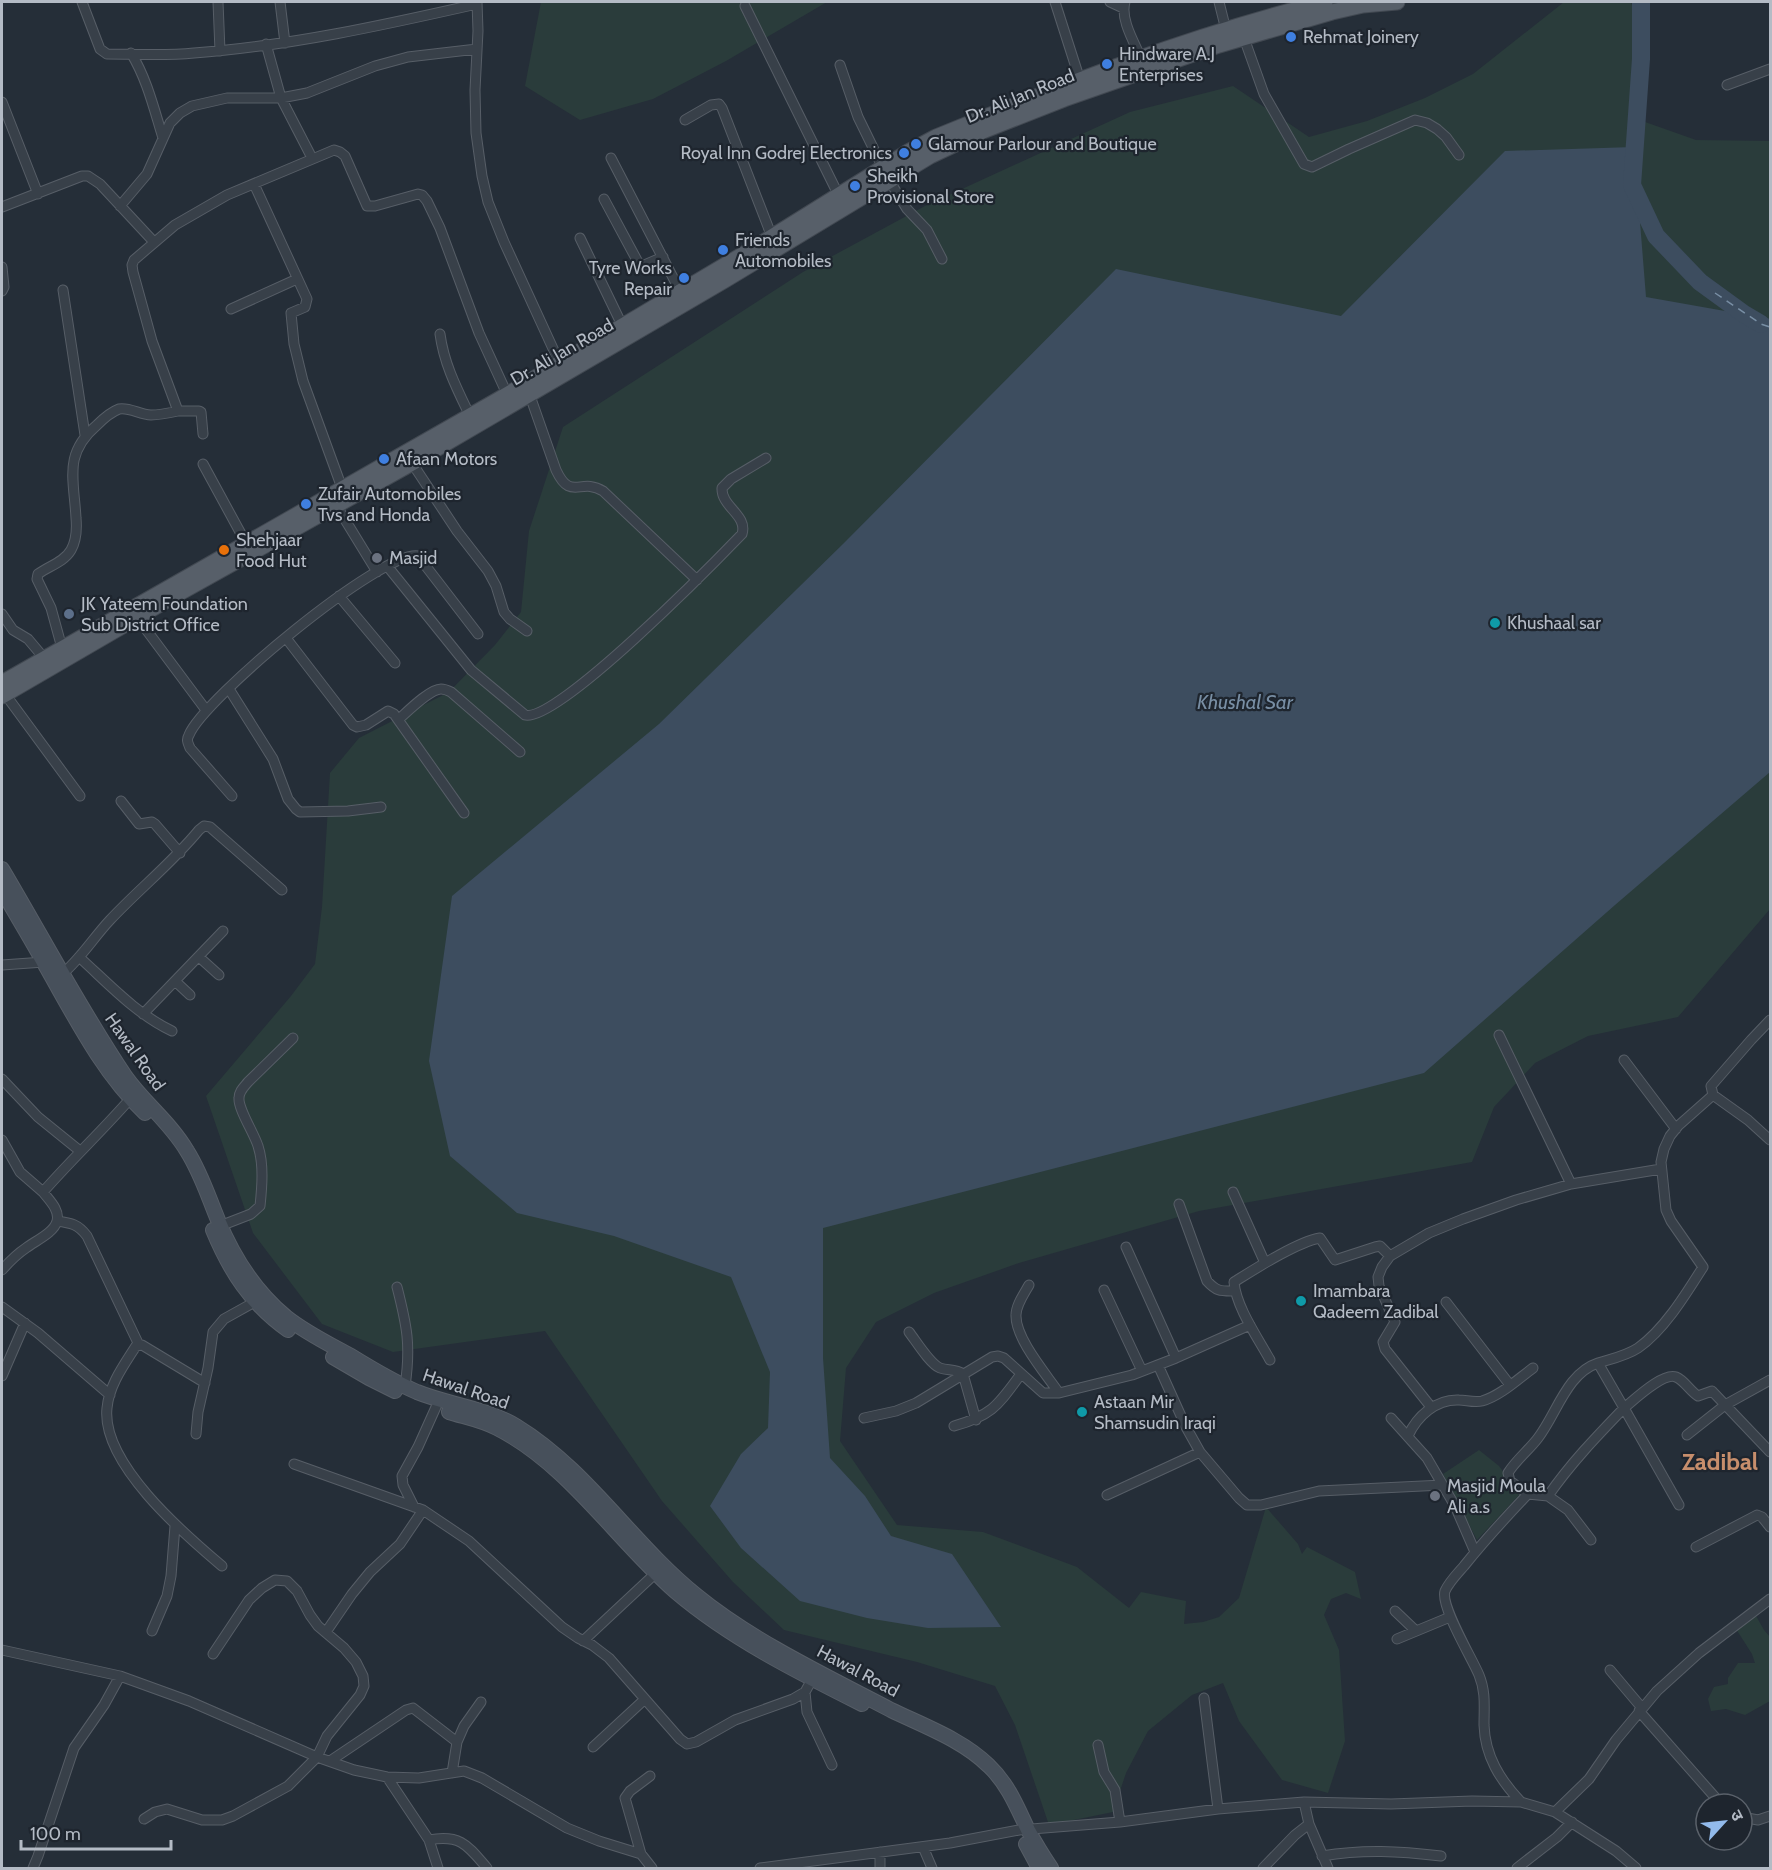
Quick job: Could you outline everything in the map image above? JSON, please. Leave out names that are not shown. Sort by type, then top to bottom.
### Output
[{"type":"main road","name":"Dr. Ali Jan Road","points":[[1062,93],[1080,80],[1273,15],[1333,5],[1397,2]]},
{"type":"main road","name":"Dr. Ali Jan Road","points":[[3,691],[246,543],[470,416],[503,401],[562,368],[757,254],[926,150],[985,130],[1062,93],[1244,38],[1333,5]]},
{"type":"main road","name":"Dr. Ali Jan Road","points":[[3,691],[44,658],[412,463],[503,401],[529,393],[622,325],[680,291],[757,254],[772,237],[842,202]]},
{"type":"main road","name":"Hawal Road","points":[[2,869],[103,1062],[130,1099],[165,1134],[177,1150],[198,1192],[220,1247],[240,1283],[300,1328],[432,1403]]},
{"type":"main road","name":"Hawal Road","points":[[2,890],[44,962],[58,978],[129,1081],[180,1139],[198,1171],[220,1226],[259,1299],[287,1329],[369,1378],[489,1425],[525,1445],[547,1462],[660,1569],[677,1592],[724,1627],[811,1681],[949,1749],[981,1770],[998,1790],[1051,1869]]},
{"type":"main road","name":"Hawal Road","points":[[1024,1830],[1039,1869]]},
{"type":"street","points":[[82,2],[100,49],[107,54],[175,54],[285,43],[417,18],[477,3],[476,133],[488,202],[562,368]]},
{"type":"street","points":[[218,2],[220,51]]},
{"type":"street","points":[[280,2],[285,43]]},
{"type":"street","points":[[1055,2],[1080,80]]},
{"type":"street","points":[[1110,2],[1124,5],[1124,17],[1141,58]]},
{"type":"street","points":[[1220,2],[1226,30]]},
{"type":"street","points":[[745,6],[842,202]]},
{"type":"street","points":[[1244,38],[1264,94],[1304,164],[1312,167],[1415,120],[1437,129],[1459,155]]},
{"type":"street","points":[[266,44],[281,98],[312,158]]},
{"type":"street","points":[[120,206],[147,174],[170,123],[192,106],[227,98],[281,98],[307,93],[375,66],[408,57],[477,50]]},
{"type":"street","points":[[131,53],[148,88],[163,138]]},
{"type":"street","points":[[840,65],[858,117],[886,174],[907,209],[927,230],[942,259]]},
{"type":"street","points":[[1727,85],[1770,69]]},
{"type":"street","points":[[2,102],[38,194]]},
{"type":"street","points":[[684,120],[711,105],[719,104],[772,237]]},
{"type":"street","points":[[178,411],[153,341],[132,265],[134,260],[175,225],[213,203],[334,150],[345,156],[364,202],[370,207],[418,194],[428,201],[503,401]]},
{"type":"street","points":[[611,158],[680,291]]},
{"type":"street","points":[[2,207],[82,176],[88,176],[100,184],[154,242]]},
{"type":"street","points":[[254,184],[307,298],[305,307],[291,313],[294,344],[303,381],[342,488]]},
{"type":"street","points":[[604,199],[639,264],[646,265],[663,257]]},
{"type":"street","points":[[580,238],[622,325]]},
{"type":"street","points":[[2,267],[4,287],[2,291]]},
{"type":"street","points":[[231,309],[297,279]]},
{"type":"street","points":[[63,290],[85,435]]},
{"type":"street","points":[[440,334],[449,372],[470,416]]},
{"type":"street","points":[[529,393],[561,480],[566,486],[574,488],[589,486],[603,491],[697,580]]},
{"type":"street","points":[[62,648],[51,608],[37,579],[38,574],[59,562],[70,552],[75,541],[73,464],[75,454],[85,435],[104,419],[121,409],[149,415],[199,411],[203,434]]},
{"type":"street","points":[[388,567],[471,670],[525,716],[530,717],[559,700],[594,673],[697,580],[742,534],[744,527],[741,520],[724,501],[722,488],[731,479],[765,458]]},
{"type":"street","points":[[412,463],[452,523],[488,571],[496,586],[504,612],[526,631]]},
{"type":"street","points":[[203,464],[246,543]]},
{"type":"street","points":[[336,505],[377,572]]},
{"type":"street","points":[[232,796],[190,748],[187,741],[189,734],[206,710],[286,638],[339,596],[377,572],[411,556],[418,556],[478,634]]},
{"type":"street","points":[[339,596],[395,663]]},
{"type":"street","points":[[134,612],[206,710]]},
{"type":"street","points":[[2,614],[13,630],[28,639],[44,658]]},
{"type":"street","points":[[286,638],[353,725],[357,727],[366,725],[388,711],[394,714],[464,813]]},
{"type":"street","points":[[229,689],[273,759],[288,799],[296,809],[300,812],[348,811],[381,807]]},
{"type":"street","points":[[399,719],[431,693],[444,689],[451,692],[520,752]]},
{"type":"street","points":[[3,691],[80,796]]},
{"type":"street","points":[[122,801],[140,824],[152,822],[156,824],[180,853]]},
{"type":"street","points":[[58,978],[79,957],[110,919],[180,853],[204,826],[210,827],[282,890]]},
{"type":"street","points":[[143,1014],[223,931]]},
{"type":"street","points":[[79,957],[143,1014],[172,1031]]},
{"type":"street","points":[[199,957],[219,975]]},
{"type":"street","points":[[2,965],[44,962]]},
{"type":"street","points":[[175,981],[190,995]]},
{"type":"street","points":[[1770,1020],[1711,1086],[1713,1095],[1748,1120],[1770,1140]]},
{"type":"street","points":[[1498,1035],[1571,1184]]},
{"type":"street","points":[[220,1226],[251,1214],[260,1206],[261,1162],[258,1147],[238,1097],[241,1089],[293,1038]]},
{"type":"street","points":[[1624,1060],[1676,1129]]},
{"type":"street","points":[[2,1079],[38,1117],[80,1151]]},
{"type":"street","points":[[1591,1540],[1568,1510],[1548,1496],[1528,1494],[1510,1481],[1508,1473],[1539,1437],[1575,1377],[1588,1366],[1637,1349],[1665,1322],[1703,1267],[1668,1215],[1661,1169],[1664,1149],[1670,1136],[1713,1095]]},
{"type":"street","points":[[43,1192],[130,1099]]},
{"type":"street","points":[[2,1140],[20,1172],[43,1192],[57,1212],[57,1221],[51,1229],[24,1249],[2,1270]]},
{"type":"street","points":[[1431,1407],[1385,1349],[1383,1342],[1395,1322],[1379,1286],[1378,1277],[1390,1256],[1429,1233],[1462,1219],[1571,1184],[1661,1169]]},
{"type":"street","points":[[1233,1192],[1265,1263]]},
{"type":"street","points":[[1179,1204],[1208,1281],[1213,1288],[1220,1291],[1235,1291]]},
{"type":"street","points":[[57,1221],[75,1224],[87,1236],[138,1344]]},
{"type":"street","points":[[1270,1360],[1250,1325],[1235,1291],[1234,1282],[1308,1241],[1320,1238],[1335,1260],[1380,1246],[1390,1256]]},
{"type":"street","points":[[1126,1247],[1176,1358]]},
{"type":"street","points":[[1029,1285],[1020,1300],[1016,1314],[1017,1325],[1021,1337],[1059,1393]]},
{"type":"street","points":[[397,1287],[407,1327],[409,1350],[405,1386]]},
{"type":"street","points":[[1104,1290],[1142,1371]]},
{"type":"street","points":[[196,1434],[213,1332],[224,1318],[259,1299]]},
{"type":"street","points":[[1446,1302],[1510,1385]]},
{"type":"street","points":[[2,1307],[38,1333],[110,1395]]},
{"type":"street","points":[[2,1376],[25,1323]]},
{"type":"street","points":[[864,1418],[896,1411],[916,1403],[992,1357],[1004,1358],[1043,1393],[1059,1393],[1119,1379],[1142,1371],[1250,1325]]},
{"type":"street","points":[[909,1332],[935,1365],[942,1369],[958,1370],[963,1374],[976,1420]]},
{"type":"street","points":[[138,1344],[142,1344],[206,1383]]},
{"type":"street","points":[[138,1344],[118,1376],[110,1395],[106,1421],[112,1439],[125,1464],[148,1496],[175,1526],[222,1566]]},
{"type":"street","points":[[1598,1363],[1679,1504]]},
{"type":"street","points":[[1158,1365],[1200,1452],[1247,1505],[1262,1506],[1319,1491],[1443,1485]]},
{"type":"street","points":[[1408,1436],[1412,1427],[1431,1407],[1457,1400],[1480,1402],[1510,1385],[1533,1368]]},
{"type":"street","points":[[954,1426],[976,1420],[987,1414],[999,1403],[1021,1374]]},
{"type":"street","points":[[1548,1496],[1581,1453],[1624,1408],[1647,1389],[1670,1377],[1677,1377],[1698,1396],[1712,1391],[1770,1452]]},
{"type":"street","points":[[1687,1435],[1725,1405],[1770,1380]]},
{"type":"street","points":[[418,1508],[403,1485],[402,1476],[418,1447],[432,1403]]},
{"type":"street","points":[[1391,1418],[1426,1458],[1443,1485],[1475,1552]]},
{"type":"street","points":[[1107,1494],[1200,1452]]},
{"type":"street","points":[[294,1464],[418,1508],[447,1524],[470,1541],[562,1627],[609,1658],[680,1739],[687,1744],[696,1743],[735,1720],[793,1699],[811,1681]]},
{"type":"street","points":[[1521,1802],[1501,1779],[1493,1763],[1486,1744],[1483,1686],[1475,1664],[1445,1606],[1444,1594],[1449,1584],[1475,1552],[1528,1494]]},
{"type":"street","points":[[326,1632],[370,1572],[400,1544],[418,1508]]},
{"type":"street","points":[[1696,1547],[1757,1515],[1762,1517],[1770,1527]]},
{"type":"street","points":[[152,1631],[167,1596],[175,1526]]},
{"type":"street","points":[[583,1641],[660,1569]]},
{"type":"street","points":[[144,1819],[155,1812],[167,1809],[202,1820],[222,1820],[288,1786],[317,1757],[327,1736],[360,1695],[364,1686],[363,1676],[356,1662],[344,1648],[318,1626],[297,1591],[287,1581],[275,1580],[249,1600],[213,1654]]},
{"type":"street","points":[[1555,1812],[1589,1779],[1616,1740],[1657,1691],[1698,1653],[1770,1599]]},
{"type":"street","points":[[1395,1611],[1416,1631]]},
{"type":"street","points":[[1397,1638],[1450,1617]]},
{"type":"street","points":[[2,1650],[120,1676],[189,1701],[317,1757],[354,1770],[387,1778],[419,1778],[464,1771],[482,1778],[567,1828],[641,1854]]},
{"type":"street","points":[[1611,1670],[1711,1792]]},
{"type":"street","points":[[33,1869],[74,1748],[104,1705],[120,1676]]},
{"type":"street","points":[[811,1681],[807,1712],[832,1765]]},
{"type":"street","points":[[1204,1698],[1218,1809]]},
{"type":"street","points":[[593,1747],[645,1700]]},
{"type":"street","points":[[452,1773],[457,1742],[464,1726],[481,1702]]},
{"type":"street","points":[[330,1761],[406,1710],[413,1708],[457,1742]]},
{"type":"street","points":[[1098,1745],[1104,1772],[1115,1790],[1120,1822]]},
{"type":"street","points":[[650,1776],[630,1791],[625,1798],[641,1854],[652,1869]]},
{"type":"street","points":[[387,1778],[429,1840],[438,1869]]},
{"type":"street","points":[[760,1869],[1024,1830],[1120,1822],[1218,1809],[1304,1802],[1391,1804],[1472,1801],[1521,1802],[1555,1812],[1616,1851],[1636,1869]]},
{"type":"street","points":[[1304,1802],[1309,1824],[1328,1869]]},
{"type":"street","points":[[1754,1819],[1770,1816]]},
{"type":"street","points":[[1517,1869],[1557,1837],[1572,1821]]},
{"type":"street","points":[[1263,1869],[1295,1835],[1309,1824]]},
{"type":"street","points":[[429,1840],[444,1837],[455,1839],[464,1844],[487,1869]]},
{"type":"street","points":[[923,1846],[932,1869]]},
{"type":"street","points":[[1322,1856],[1377,1850],[1441,1856]]},
{"type":"street","points":[[880,1852],[880,1869]]},
{"type":"shaded area","points":[[541,2],[827,2],[726,61],[653,99],[580,120],[525,86]]},
{"type":"shaded area","name":"Khushal Sar","points":[[1564,2],[1631,2],[1641,38],[1631,117],[1696,140],[1770,141],[1770,909],[1678,1017],[1588,1036],[1535,1063],[1494,1107],[1472,1162],[1199,1211],[1019,1263],[934,1293],[876,1322],[846,1368],[840,1441],[897,1525],[983,1532],[1077,1567],[1129,1608],[1141,1592],[1186,1601],[1184,1624],[1219,1617],[1239,1598],[1266,1507],[1298,1544],[1302,1554],[1307,1547],[1355,1572],[1361,1599],[1346,1593],[1331,1599],[1324,1615],[1339,1650],[1345,1741],[1328,1793],[1282,1780],[1239,1721],[1223,1683],[1192,1695],[1148,1731],[1126,1773],[1113,1812],[1049,1825],[1015,1725],[995,1686],[917,1662],[784,1630],[733,1582],[662,1501],[545,1331],[393,1352],[322,1324],[253,1233],[206,1096],[291,996],[315,964],[322,907],[330,773],[359,738],[449,692],[495,645],[521,612],[529,531],[563,427],[803,272],[925,206],[1130,112],[1233,86],[1309,137],[1367,121],[1425,98],[1473,74]]},
{"type":"shaded area","points":[[1479,1450],[1499,1466],[1520,1494],[1477,1540],[1443,1474]]},
{"type":"shaded area","points":[[1755,1614],[1770,1637],[1770,1701],[1745,1715],[1726,1709],[1711,1711],[1708,1699],[1714,1687],[1728,1684],[1728,1678],[1738,1663],[1755,1663],[1736,1629]]},
{"type":"water","name":"Khushal Sar","points":[[1634,147],[1646,297],[1770,319],[1770,772],[1424,1073],[823,1228],[823,1358],[830,1458],[865,1496],[891,1536],[952,1554],[1001,1627],[928,1628],[867,1618],[800,1601],[741,1548],[710,1506],[741,1454],[768,1428],[770,1372],[731,1277],[614,1236],[517,1213],[450,1156],[429,1061],[452,896],[659,724],[844,543],[1116,269],[1341,316],[1505,151]]},
{"type":"waterway","points":[[1641,2],[1641,59],[1632,185],[1656,236],[1700,282],[1761,324]]},
{"type":"ferry route","points":[[1715,293],[1761,324],[1770,327]]},
{"type":"place","name":"Rehmat Joinery","points":[[1291,37]]},
{"type":"place","name":"Hindware A.J Enterprises","points":[[1107,64]]},
{"type":"place","name":"Glamour Parlour and Boutique","points":[[916,144]]},
{"type":"place","name":"Royal Inn Godrej Electronics","points":[[904,153]]},
{"type":"place","name":"Sheikh Provisional Store","points":[[855,186]]},
{"type":"place","name":"Friends Automobiles","points":[[723,250]]},
{"type":"place","name":"Tyre Works Repair","points":[[684,278]]},
{"type":"place","name":"Afaan Motors","points":[[384,459]]},
{"type":"place","name":"Zufair Automobiles Tvs and Honda","points":[[306,504]]},
{"type":"place","name":"Shehjaar Food Hut","points":[[224,550]]},
{"type":"place","name":"Masjid","points":[[377,558]]},
{"type":"place","name":"JK Yateem Foundation Sub District Office","points":[[69,614]]},
{"type":"place","name":"Khushaal sar","points":[[1495,623]]},
{"type":"place","name":"Imambara Qadeem Zadibal","points":[[1301,1301]]},
{"type":"place","name":"Astaan Mir Shamsudin Iraqi","points":[[1082,1412]]},
{"type":"place","name":"Masjid Moula Ali a.s","points":[[1435,1496]]},
{"type":"district","name":"Zadibal","points":[[1720,1461]]}]
